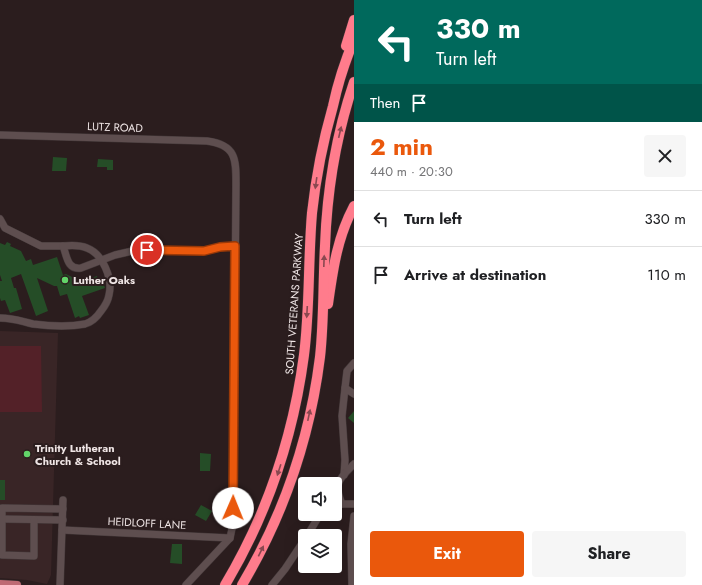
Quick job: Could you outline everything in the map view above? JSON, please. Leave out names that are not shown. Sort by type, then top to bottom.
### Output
[{"type":"highway","points":[[322,144],[323,117],[354,20]]},
{"type":"highway","name":"SOUTH VETERANS PARKWAY","points":[[225,585],[247,546],[268,501],[283,459],[290,432],[304,354],[315,184],[322,144],[340,78],[354,40]]},
{"type":"highway","points":[[320,356],[325,245],[330,190],[339,134],[354,82]]},
{"type":"highway","points":[[242,585],[278,514],[291,481],[300,451],[309,416],[339,240],[354,206]]},
{"type":"main road","points":[[0,584],[17,585]]},
{"type":"street","name":"LUTZ ROAD","points":[[0,135],[218,142],[232,152],[236,166],[235,246]]},
{"type":"street","points":[[0,219],[5,228],[41,246],[82,246],[95,252],[102,260],[106,270],[110,293],[106,304],[98,316],[86,324],[33,324],[13,318],[0,318]]},
{"type":"street","points":[[63,246],[68,262],[75,268],[81,268],[125,252],[137,250],[204,251],[220,247],[235,246],[233,524],[230,538],[186,585]]},
{"type":"street","points":[[344,475],[345,460],[342,416],[347,371],[354,363]]},
{"type":"street","points":[[345,388],[354,394]]},
{"type":"street","points":[[342,478],[354,464]]},
{"type":"street","points":[[60,585],[63,500]]},
{"type":"street","points":[[342,505],[354,504]]},
{"type":"street","points":[[34,520],[34,556],[1,555],[2,508],[63,509]]},
{"type":"street","points":[[352,585],[354,516]]},
{"type":"street","points":[[2,519],[63,520]]},
{"type":"street","name":"HEIDLOFF LANE","points":[[62,530],[230,538]]},
{"type":"street","points":[[272,585],[298,550]]},
{"type":"shaded area","name":"Trinity Lutheran Church & School","points":[[0,331],[58,333],[51,575],[47,584],[27,580],[0,578]]},
{"type":"shaded area","points":[[0,346],[41,346],[42,412],[0,412]]},
{"type":"building","points":[[53,157],[67,158],[66,171],[52,171]]},
{"type":"building","points":[[98,159],[113,160],[113,170],[107,170],[107,167],[97,167]]},
{"type":"building","name":"Luther Oaks","points":[[7,242],[11,244],[10,246],[21,251],[26,261],[31,259],[33,265],[57,257],[63,275],[66,274],[74,278],[76,283],[97,276],[98,280],[100,279],[101,282],[103,282],[105,288],[82,296],[89,315],[75,318],[67,294],[60,296],[57,286],[37,278],[48,311],[36,316],[21,274],[11,278],[14,288],[16,288],[22,309],[10,313],[5,300],[1,301],[0,298],[0,281],[2,281],[0,275],[0,243],[5,245]]},
{"type":"building","points":[[354,411],[354,423],[348,418]]},
{"type":"building","points":[[200,453],[211,454],[210,471],[200,471]]},
{"type":"building","points":[[0,480],[5,480],[5,500],[0,500]]},
{"type":"building","points":[[201,505],[212,511],[206,521],[195,515]]},
{"type":"building","points":[[172,544],[182,544],[182,564],[170,563]]},
{"type":"place","name":"Luther Oaks","points":[[65,280]]},
{"type":"place","name":"Trinity Lutheran Church & School","points":[[27,454]]},
{"type":"route","points":[[147,250],[204,251],[220,247],[235,246],[233,508]]}]
